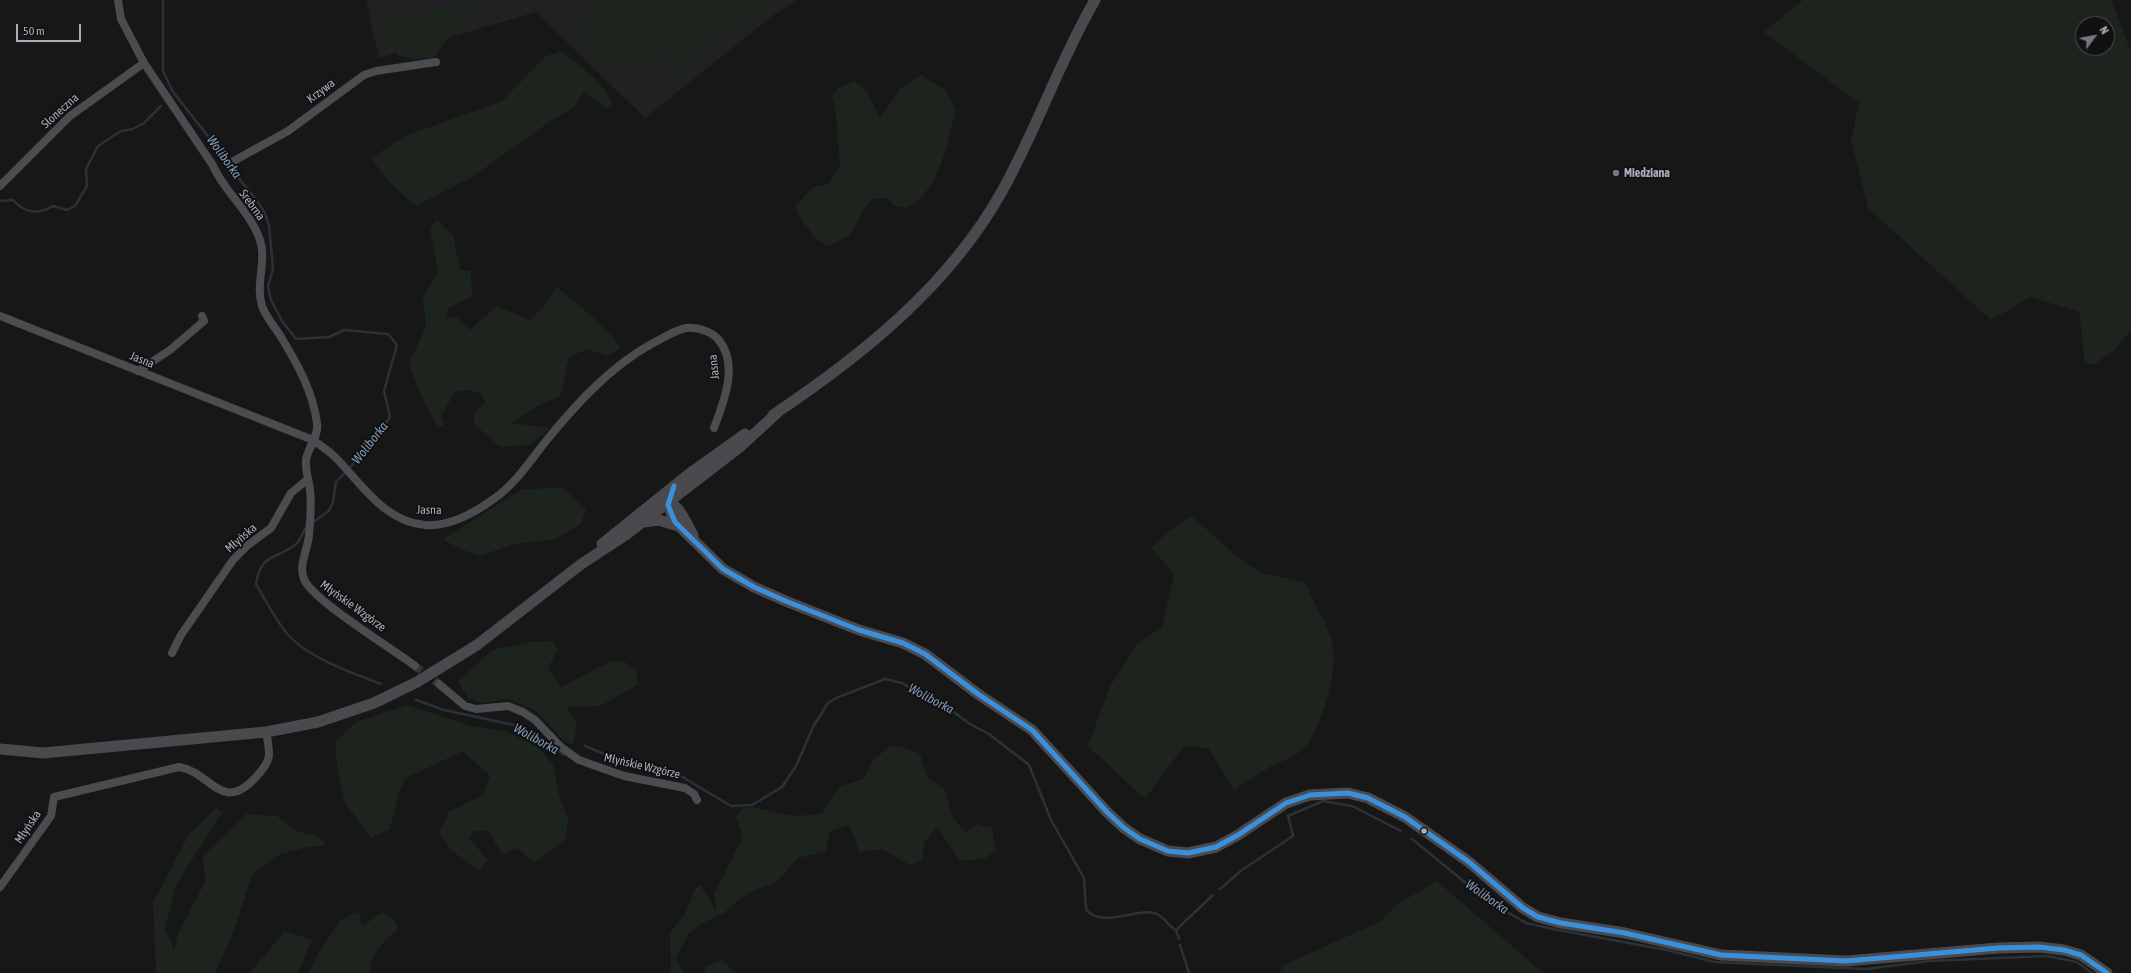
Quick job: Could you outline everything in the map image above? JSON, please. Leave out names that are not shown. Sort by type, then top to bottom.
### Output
[{"type":"main road","points":[[580,565],[601,544],[651,504],[677,490],[740,447],[778,412],[893,323],[937,281],[975,234],[1011,174],[1078,29],[1095,0]]},
{"type":"main road","points":[[0,749],[43,753],[266,732],[318,722],[374,703],[417,682],[477,645],[580,565],[642,523],[668,502],[677,490]]},
{"type":"main road","points":[[677,490],[677,504],[679,510],[702,549]]},
{"type":"main road","points":[[668,502],[669,511],[678,526],[723,569],[754,587],[838,622],[903,643],[925,654],[978,694],[1032,730],[1107,812],[1124,828],[1140,839],[1168,850],[1188,853],[1216,847],[1238,835],[1286,803],[1310,795],[1348,793],[1368,798],[1405,817],[1468,862],[1523,908],[1538,917],[1561,924],[1625,933],[1721,955],[1846,961],[1998,948],[2039,947],[2064,950],[2081,955],[2107,973]]},
{"type":"main road","points":[[651,504],[668,502],[679,510]]},
{"type":"main road","points":[[642,523],[659,520],[678,526]]},
{"type":"street","name":"Srebrna","points":[[118,0],[121,19],[144,63],[212,164],[220,182],[255,228],[260,241],[262,254],[260,281],[262,307],[293,355],[304,377],[313,403],[317,422],[317,430],[313,440]]},
{"type":"street","name":"Krzywa","points":[[230,163],[288,131],[364,75],[376,71],[436,62]]},
{"type":"street","name":"Słoneczna","points":[[0,186],[70,116],[144,63]]},
{"type":"street","name":"Jasna","points":[[0,316],[313,440],[330,452],[367,494],[382,507],[409,522],[426,525],[444,523],[458,519],[495,498],[508,487],[570,413],[604,378],[644,348],[686,328],[702,329],[712,334],[722,344],[727,355],[728,382],[725,396],[714,428]]},
{"type":"street","points":[[138,371],[170,350],[204,321],[202,316]]},
{"type":"street","points":[[308,479],[306,460],[313,440]]},
{"type":"street","name":"Młyńskie Wzgórze","points":[[308,479],[310,490],[310,532],[302,572],[307,586],[320,598],[415,666]]},
{"type":"street","name":"Młyńska","points":[[172,653],[181,635],[233,560],[248,545],[271,528],[291,493],[308,479]]},
{"type":"street","name":"Młyńskie Wzgórze","points":[[438,684],[465,706],[476,709],[508,706],[523,712],[535,720],[561,747],[579,760],[624,776],[685,788],[694,794],[697,800]]},
{"type":"street","name":"Młyńska","points":[[0,887],[51,816],[54,797],[179,767],[193,772],[220,791],[228,793],[240,790],[251,783],[269,761],[270,756],[266,732]]},
{"type":"shaded area","points":[[366,0],[797,0],[771,17],[645,118],[536,12],[379,58]]},
{"type":"shaded area","points":[[599,0],[776,0],[753,23],[714,32],[705,53],[667,80],[673,57],[650,60],[624,68],[607,68],[590,61],[583,42],[582,29],[587,17]]},
{"type":"shaded area","points":[[1803,0],[2111,0],[2131,52],[2131,330],[2113,351],[2094,365],[2085,362],[2079,312],[2031,297],[1991,320],[1868,208],[1851,140],[1859,103],[1764,32]]},
{"type":"shaded area","points":[[463,3],[480,8],[469,28],[452,31],[434,58],[414,59],[399,56],[381,32],[374,10],[429,10]]},
{"type":"shaded area","points":[[561,51],[599,82],[605,90],[612,106],[607,109],[584,92],[573,108],[552,120],[472,177],[416,206],[389,182],[371,158],[405,136],[502,101],[546,56]]},
{"type":"shaded area","points":[[921,75],[946,91],[956,109],[940,165],[930,186],[920,198],[907,208],[895,206],[887,198],[873,199],[863,210],[850,235],[829,246],[814,238],[799,216],[795,207],[813,187],[829,184],[840,165],[836,113],[832,96],[838,88],[855,81],[867,91],[880,118],[901,88]]},
{"type":"shaded area","points":[[437,220],[453,235],[460,270],[471,271],[472,296],[448,308],[446,319],[457,317],[470,330],[497,306],[530,320],[545,305],[557,287],[599,323],[621,348],[607,356],[587,349],[569,357],[560,396],[536,407],[512,423],[550,428],[532,444],[500,447],[474,424],[474,413],[486,402],[480,393],[470,390],[455,392],[441,416],[444,425],[438,427],[420,394],[409,363],[426,327],[423,298],[438,272],[430,228]]},
{"type":"shaded area","points":[[563,488],[586,510],[581,524],[555,539],[514,544],[480,556],[458,548],[443,539],[523,489]]},
{"type":"shaded area","points":[[1191,516],[1237,556],[1257,570],[1266,574],[1305,582],[1330,635],[1334,654],[1331,683],[1322,714],[1316,728],[1310,740],[1297,754],[1273,765],[1234,790],[1208,748],[1184,746],[1145,799],[1088,746],[1109,688],[1137,644],[1162,627],[1174,574],[1151,548],[1167,532]]},
{"type":"shaded area","points":[[552,641],[558,649],[548,668],[561,687],[607,663],[622,660],[637,671],[637,685],[600,706],[566,707],[577,723],[573,745],[564,741],[536,711],[509,699],[481,703],[468,698],[458,682],[492,650],[530,642]]},
{"type":"shaded area","points":[[407,705],[472,726],[507,732],[536,746],[553,764],[559,795],[568,819],[566,839],[534,863],[518,848],[502,854],[488,831],[475,831],[469,838],[488,860],[479,871],[451,850],[439,833],[449,812],[483,795],[490,776],[463,751],[406,778],[400,790],[390,829],[371,838],[344,801],[338,773],[335,742],[356,722]]},
{"type":"shaded area","points":[[890,746],[906,748],[920,754],[927,777],[945,790],[952,816],[966,833],[977,824],[992,828],[996,850],[985,859],[960,861],[937,827],[924,843],[923,860],[910,865],[882,849],[859,852],[853,833],[848,825],[830,831],[826,851],[798,858],[773,884],[752,891],[737,901],[724,913],[703,923],[689,933],[676,958],[684,973],[671,973],[670,933],[686,912],[695,889],[700,885],[717,912],[714,894],[743,837],[736,816],[743,808],[751,807],[795,816],[822,814],[840,786],[864,779],[872,761]]},
{"type":"shaded area","points":[[216,808],[222,813],[176,885],[165,929],[174,949],[178,934],[205,882],[203,856],[246,814],[277,816],[297,831],[319,837],[325,845],[303,848],[278,855],[252,875],[234,931],[215,973],[156,973],[153,903],[189,834]]},
{"type":"shaded area","points":[[1437,881],[1543,973],[1279,973],[1284,965],[1381,921],[1396,905]]},
{"type":"shaded area","points":[[359,911],[362,926],[383,912],[395,921],[398,929],[375,953],[372,959],[370,973],[308,973],[319,952],[341,920]]},
{"type":"shaded area","points":[[285,931],[312,940],[298,973],[250,973]]},
{"type":"shaded area","points":[[722,960],[735,973],[704,973],[706,966]]},
{"type":"waterway","name":"Woliborka","points":[[163,0],[163,71],[173,92],[219,150],[228,165],[258,202],[265,214],[269,225],[273,269],[268,286],[271,300],[282,321],[296,339],[329,337],[344,330],[388,334],[397,345],[384,391],[390,417],[364,453],[336,482],[333,502],[329,511],[312,523]]},
{"type":"waterway","points":[[0,201],[13,200],[22,208],[32,211],[42,211],[53,206],[67,210],[75,206],[87,186],[86,169],[98,146],[121,131],[133,129],[144,123],[161,106]]},
{"type":"waterway","name":"Woliborka","points":[[307,527],[295,545],[265,562],[258,574],[256,584],[280,624],[289,636],[298,644],[309,652],[332,664],[381,684]]},
{"type":"waterway","name":"Woliborka","points":[[585,746],[636,767],[659,768],[679,775],[731,806],[752,805],[782,787],[796,766],[813,727],[828,703],[836,698],[885,679],[902,683],[940,706],[951,710],[970,724],[989,734],[1029,765],[1051,820],[1084,878],[1086,909],[1092,915],[1101,918],[1110,918],[1150,912],[1160,916],[1176,930]]},
{"type":"waterway","name":"Woliborka","points":[[416,700],[444,710],[519,726],[533,733],[564,755]]},
{"type":"waterway","name":"Woliborka","points":[[1220,889],[1242,870],[1293,836],[1288,816],[1323,801],[1352,806],[1401,831]]},
{"type":"waterway","name":"Woliborka","points":[[1412,839],[1488,901],[1526,923],[1667,950],[1715,962],[1866,969],[1929,961],[2047,956],[2077,962],[2092,973]]},
{"type":"waterway","name":"Woliborka","points":[[1176,930],[1213,895]]},
{"type":"waterway","points":[[1176,930],[1179,939]]},
{"type":"waterway","points":[[1180,945],[1189,973]]},
{"type":"tunnel","points":[[415,666],[439,684]]},
{"type":"transit line","points":[[674,486],[668,505],[675,522],[723,569],[754,587],[788,602],[859,630],[903,643],[925,654],[978,694],[1032,730],[1107,812],[1124,828],[1140,839],[1168,851],[1188,853],[1216,847],[1238,835],[1286,803],[1310,795],[1348,793],[1368,798],[1405,817],[1469,862],[1523,908],[1538,917],[1561,923],[1625,933],[1721,955],[1846,961],[1998,948],[2039,947],[2064,950],[2081,955],[2107,973]]},
{"type":"place","name":"Miedziana","points":[[1616,173]]}]
